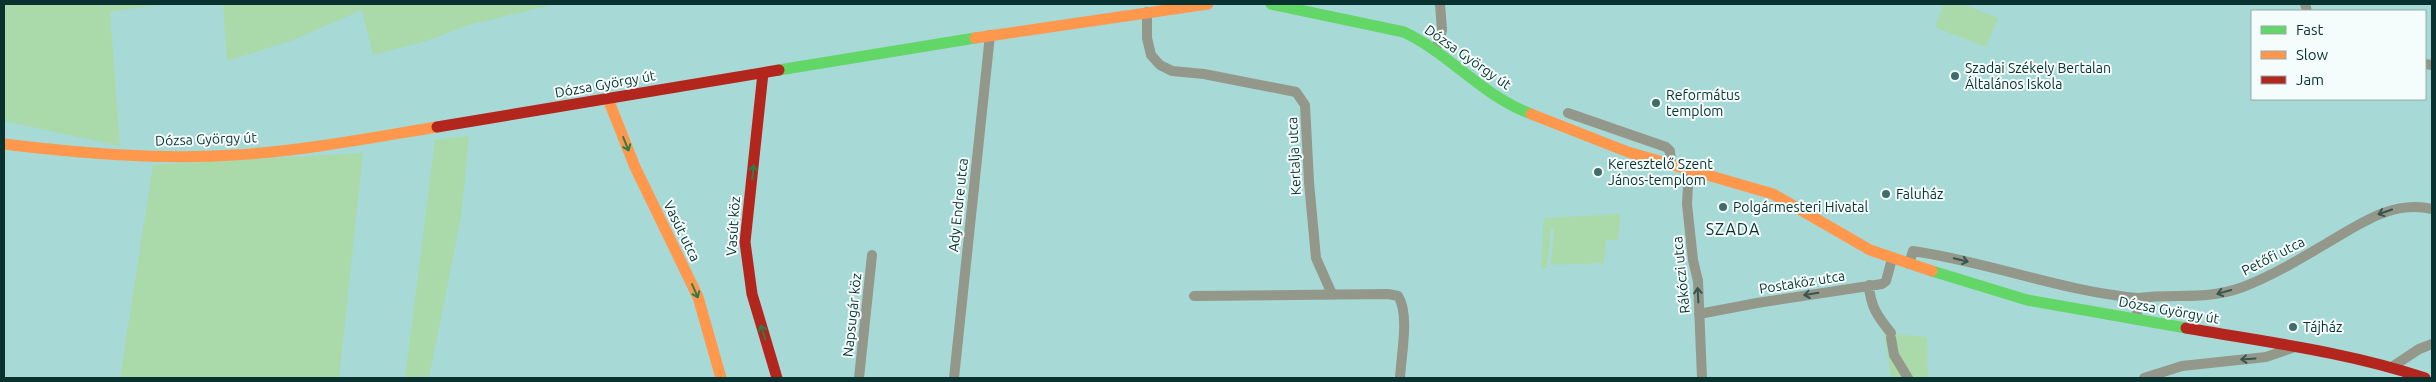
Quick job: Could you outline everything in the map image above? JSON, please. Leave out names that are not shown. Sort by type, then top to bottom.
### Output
[{"type":"main road","name":"Dózsa György út","points":[[4,144],[54,151],[112,154],[215,156],[296,150],[990,35],[1208,4]]},
{"type":"main road","name":"Dózsa György út","points":[[1271,4],[1314,8],[1404,32],[1423,42],[1483,89],[1525,112],[1628,152],[1773,194],[1870,250],[1892,259],[2027,300],[2341,355],[2392,367],[2425,378]]},
{"type":"main road","name":"Vasút köz","points":[[763,73],[745,242],[745,261],[749,283],[777,378]]},
{"type":"main road","name":"Vasút utca","points":[[608,99],[635,167],[698,297],[721,378]]},
{"type":"street","points":[[1435,51],[1442,30],[1440,4]]},
{"type":"street","name":"Kertalja utca","points":[[1147,12],[1148,38],[1152,55],[1160,65],[1172,71],[1204,74],[1296,92],[1302,97],[1305,105],[1308,182],[1316,258],[1332,294]]},
{"type":"street","name":"Ady Endre utca","points":[[954,378],[990,35]]},
{"type":"street","points":[[1568,113],[1666,147],[1671,154],[1670,165]]},
{"type":"street","name":"Rákóczi utca","points":[[1689,170],[1687,204],[1693,260],[1698,281],[1702,378]]},
{"type":"street","name":"Petőfi utca","points":[[2138,298],[2156,295],[2206,297],[2242,287],[2297,260],[2368,218],[2406,207],[2432,209]]},
{"type":"street","name":"Dózsa György út","points":[[1909,264],[1913,251],[2026,275],[2073,289],[2138,298]]},
{"type":"street","name":"Napsugár köz","points":[[859,378],[872,255]]},
{"type":"street","name":"Postaköz utca","points":[[1699,314],[1885,283],[1892,259]]},
{"type":"street","points":[[1864,286],[1873,309],[1891,335],[1894,356],[1908,378]]},
{"type":"street","points":[[1194,296],[1332,294],[1398,296],[1403,303],[1404,321],[1400,378]]},
{"type":"street","points":[[2137,320],[2138,298]]},
{"type":"street","points":[[2392,367],[2419,349],[2432,344]]},
{"type":"street","points":[[2144,378],[2182,366],[2266,357],[2295,347]]},
{"type":"green space","points":[[4,4],[163,4],[110,12],[120,146],[4,121]]},
{"type":"green space","points":[[223,4],[555,4],[469,25],[426,41],[373,55],[362,10],[293,40],[227,61]]},
{"type":"green space","points":[[1944,4],[1962,4],[1998,18],[1986,47],[1935,27]]},
{"type":"green space","points":[[469,136],[461,217],[429,378],[405,378],[435,140]]},
{"type":"green space","points":[[363,153],[339,378],[120,378],[153,165]]},
{"type":"green space","points":[[1621,214],[1618,240],[1606,240],[1604,263],[1551,265],[1554,230],[1551,228],[1547,268],[1541,268],[1544,218]]},
{"type":"green space","points":[[1884,333],[1927,337],[1928,378],[1891,378]]},
{"type":"traffic: fast","points":[[1271,4],[1404,32],[1436,51],[1481,86],[1513,106],[1531,114]]},
{"type":"traffic: fast","points":[[779,70],[975,38]]},
{"type":"traffic: fast","points":[[1932,271],[2027,300],[2186,328]]},
{"type":"traffic: slow","points":[[975,38],[1208,4]]},
{"type":"traffic: slow","points":[[608,99],[635,167],[698,297],[721,378]]},
{"type":"traffic: slow","points":[[1531,114],[1628,152],[1773,194],[1870,250],[1932,271]]},
{"type":"traffic: slow","points":[[4,144],[119,155],[205,156],[260,153],[311,147],[437,127]]},
{"type":"traffic: jam","points":[[437,127],[779,70]]},
{"type":"traffic: jam","points":[[763,73],[745,242],[752,294],[777,378]]},
{"type":"traffic: jam","points":[[2186,328],[2337,354],[2425,378]]},
{"type":"place","name":"Szadai Székely Bertalan Általános Iskola","points":[[1955,76]]},
{"type":"place","name":"Református templom","points":[[1656,103]]},
{"type":"place","name":"Keresztelő Szent János-templom","points":[[1598,172]]},
{"type":"place","name":"Faluház","points":[[1886,194]]},
{"type":"place","name":"Polgármesteri Hivatal","points":[[1723,207]]},
{"type":"place","name":"Tájház","points":[[2293,327]]},
{"type":"district","name":"SZADA","points":[[1733,229]]}]
